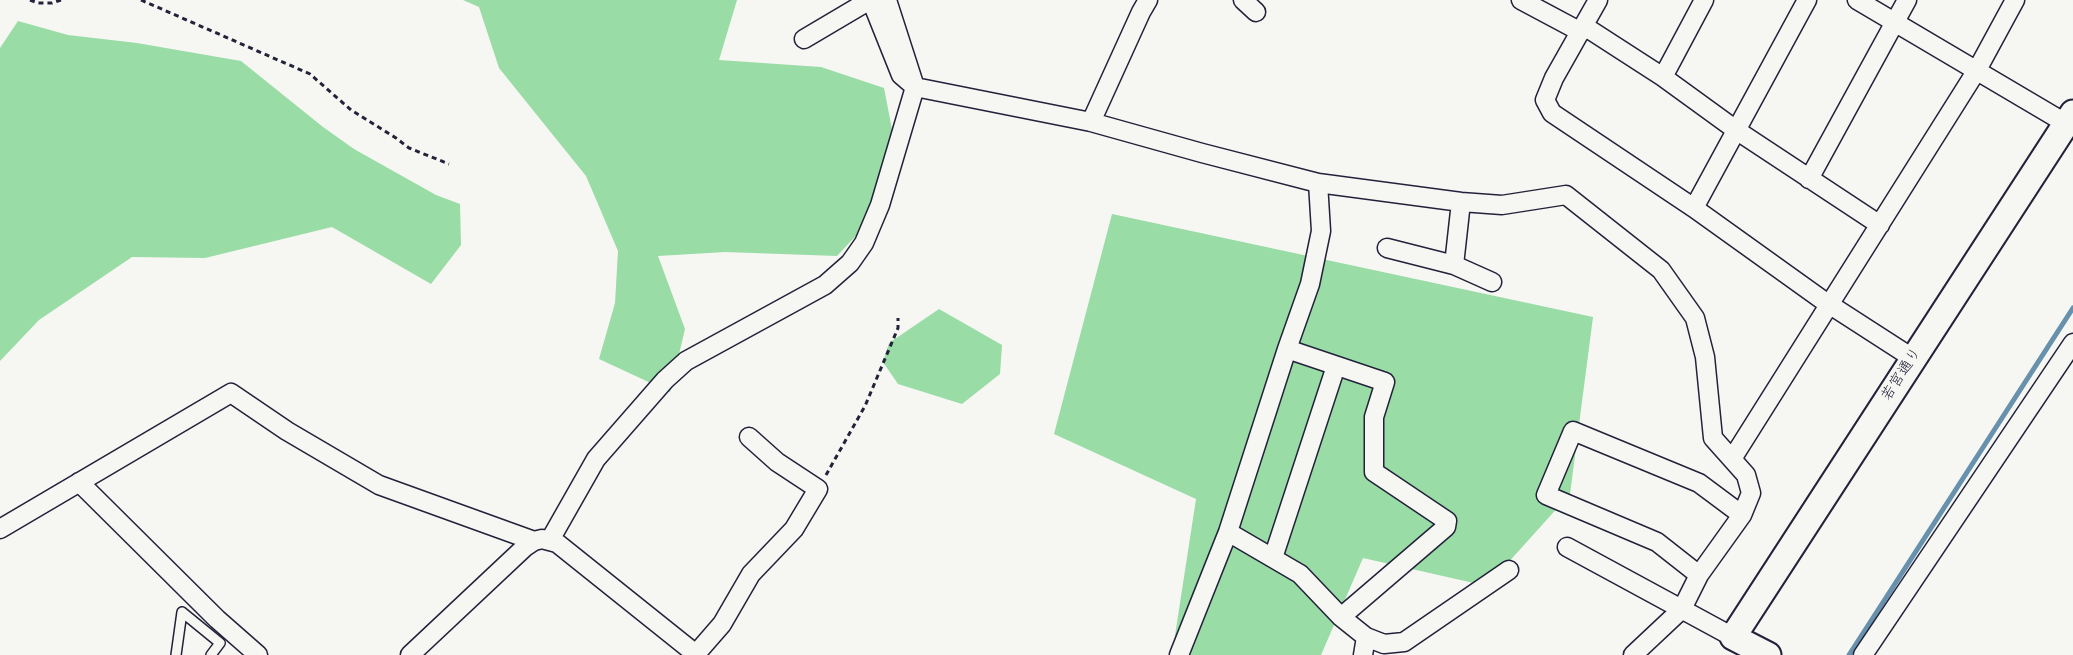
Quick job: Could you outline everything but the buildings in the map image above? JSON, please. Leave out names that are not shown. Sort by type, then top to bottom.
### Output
[{"type":"street","points":[[804,40],[870,0],[901,75],[916,87],[1091,122],[1318,183],[1461,202],[1502,205],[1566,195],[1661,270],[1695,318],[1705,357],[1713,438],[1746,475],[1751,493],[1742,515],[1700,575],[1682,609],[1633,655]]},
{"type":"street","points":[[410,655],[542,540],[596,459],[665,380],[686,361],[825,285],[850,263],[864,243],[880,205],[916,87],[887,0]]},
{"type":"street","points":[[1091,122],[1140,12],[1148,0]]},
{"type":"street","points":[[1521,0],[1582,29],[1663,77],[1736,130],[1880,225]]},
{"type":"street","points":[[1598,0],[1554,78],[1544,100],[1552,113],[1694,208],[1830,304],[1914,359]]},
{"type":"street","points":[[1663,77],[1704,0]]},
{"type":"street","points":[[1694,208],[1807,0]]},
{"type":"street","points":[[1857,0],[1977,70],[2070,118]]},
{"type":"street","points":[[1809,179],[1907,0]]},
{"type":"street","points":[[1732,459],[1977,70],[2016,0]]},
{"type":"street","name":"若宮通り","points":[[1733,637],[2070,118]]},
{"type":"street","points":[[1179,655],[1228,532],[1310,284],[1321,231],[1318,183]]},
{"type":"street","points":[[1454,265],[1461,202]]},
{"type":"street","points":[[1387,248],[1454,265],[1492,282]]},
{"type":"street","points":[[1863,655],[2073,343]]},
{"type":"street","points":[[1287,349],[1385,382],[1374,417],[1374,472],[1447,521],[1446,527],[1342,617]]},
{"type":"street","points":[[1273,558],[1336,366]]},
{"type":"street","points":[[0,529],[231,393],[287,431],[379,485],[542,540],[557,543],[697,655],[722,624],[751,574],[794,529],[818,489],[777,462],[749,437]]},
{"type":"street","points":[[1700,575],[1657,542],[1546,495],[1573,431],[1699,483],[1742,515]]},
{"type":"street","points":[[79,482],[217,619],[258,655]]},
{"type":"street","points":[[1228,532],[1300,574],[1342,617],[1366,636],[1384,644],[1404,642],[1509,570]]},
{"type":"street","points":[[1567,547],[1768,655]]},
{"type":"street","points":[[1363,655],[1366,636]]},
{"type":"lane","points":[[176,655],[182,612],[220,642],[211,655]]},
{"type":"path","points":[[30,0],[38,3],[60,0]]},
{"type":"path","points":[[141,0],[310,74],[351,110],[396,138],[408,148],[449,164]]},
{"type":"path","points":[[818,489],[865,406],[898,328],[898,318]]},
{"type":"green space","points":[[463,0],[737,0],[719,60],[821,67],[884,88],[896,150],[880,210],[837,256],[725,252],[658,256],[685,329],[670,392],[599,359],[615,303],[618,251],[586,176],[499,68],[479,7]]},
{"type":"green space","points":[[18,21],[68,35],[137,43],[241,61],[323,127],[354,149],[436,195],[460,204],[461,245],[431,284],[332,227],[205,258],[132,257],[39,320],[0,361],[0,48]]},
{"type":"green space","points":[[1112,214],[1593,317],[1570,494],[1487,586],[1363,558],[1321,655],[1172,655],[1196,499],[1054,434]]},
{"type":"green space","points":[[939,309],[1002,345],[1000,374],[962,404],[898,384],[883,362],[889,343]]},
{"type":"waterway","points":[[1849,655],[2073,308]]}]
